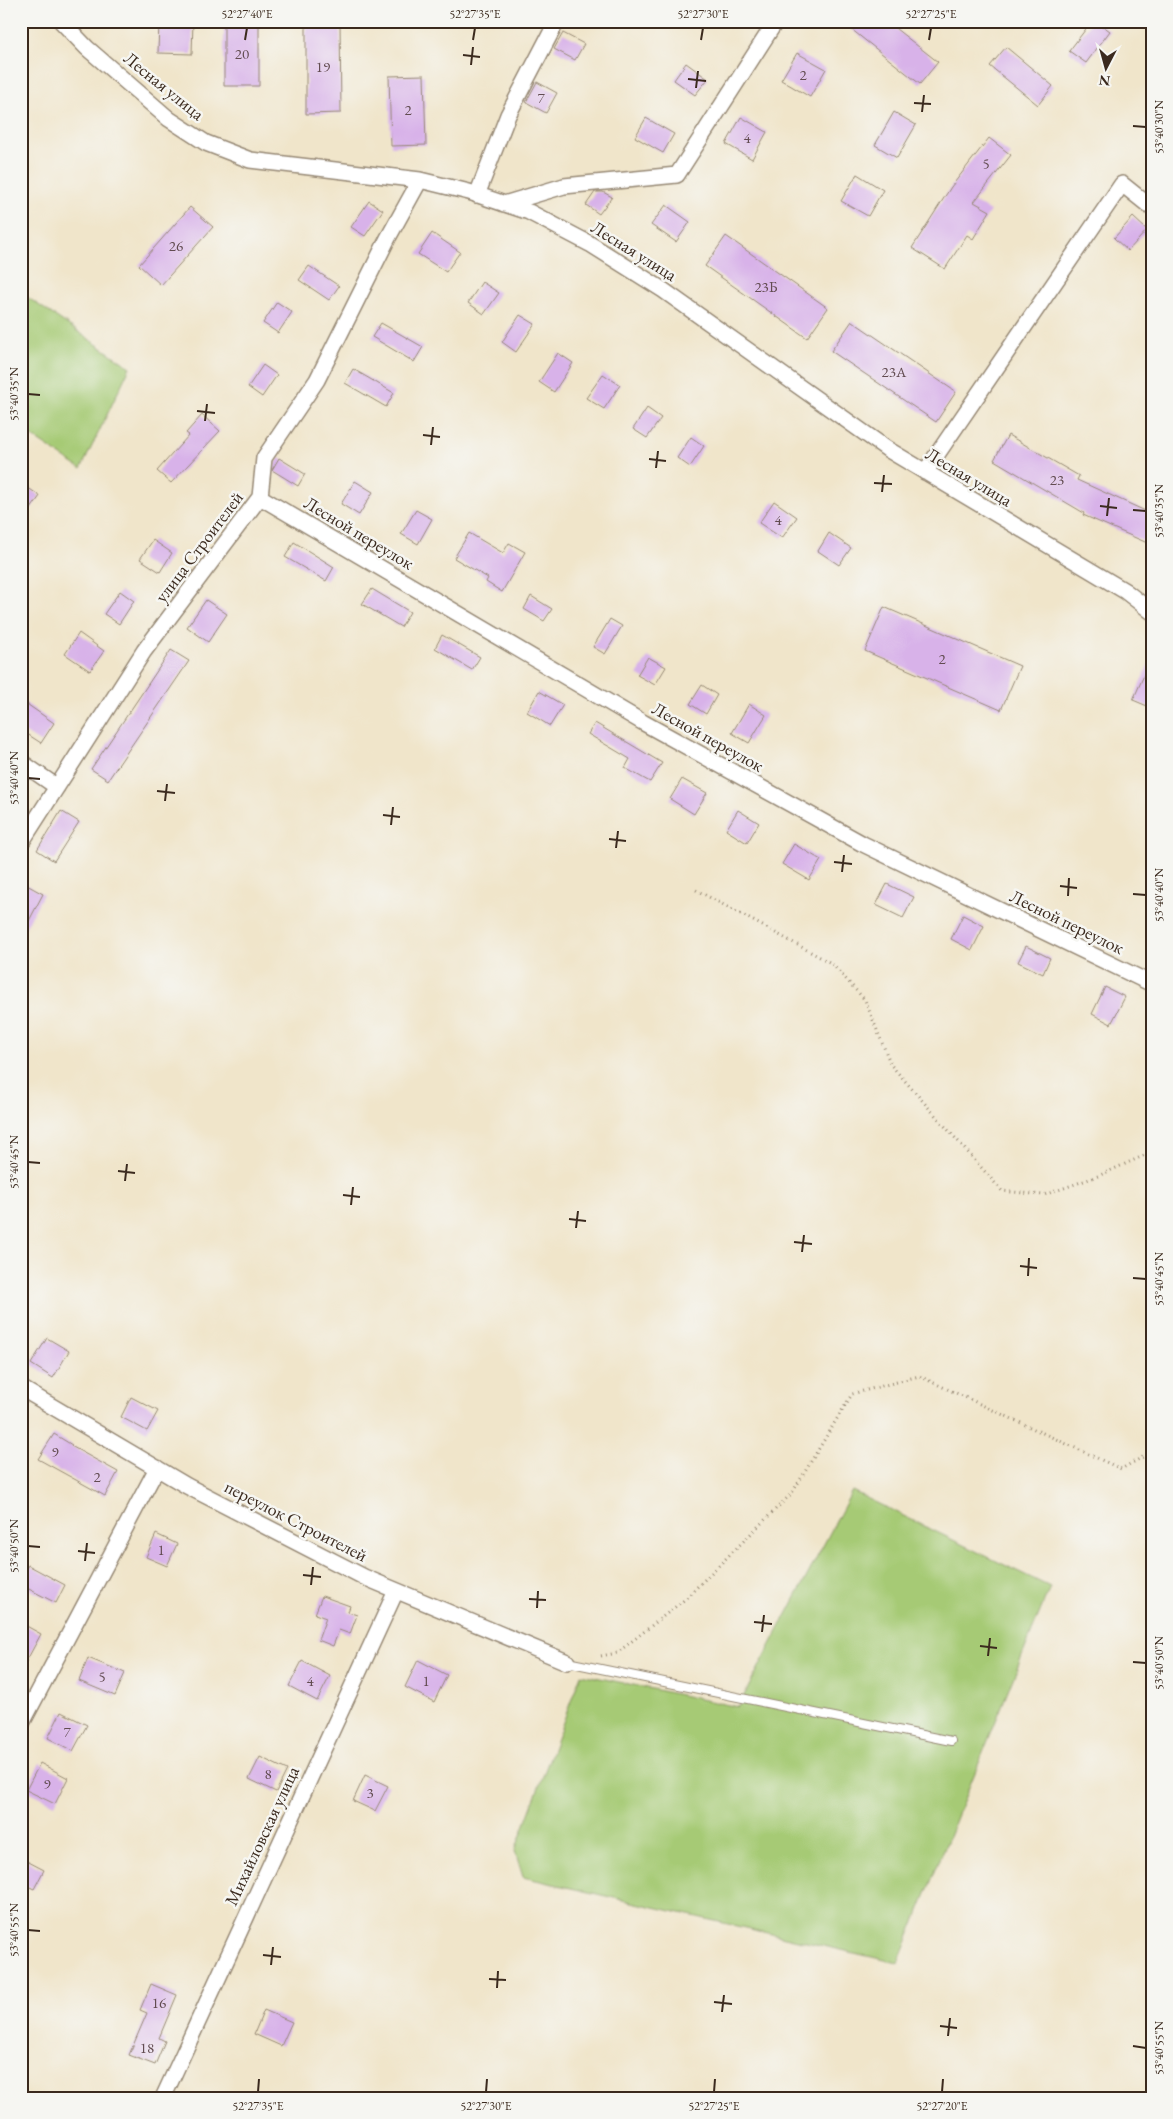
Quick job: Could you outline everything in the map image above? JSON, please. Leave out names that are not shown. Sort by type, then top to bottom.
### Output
[{"type":"street","name":"Лесная улица","points":[[61,21],[87,48],[169,119],[206,143],[250,160],[420,180],[477,195],[529,212],[590,244],[646,279],[887,449],[1125,591],[1152,612]]},
{"type":"street","points":[[477,195],[508,115],[557,21]]},
{"type":"street","points":[[504,204],[564,186],[677,175],[776,21]]},
{"type":"street","name":"улица Строителей","points":[[21,842],[144,652],[260,497],[264,458],[317,380],[388,238],[420,180]]},
{"type":"street","points":[[925,472],[1122,184],[1152,208]]},
{"type":"street","name":"Лесной переулок","points":[[260,497],[644,723],[863,844],[1152,984]]},
{"type":"street","points":[[21,762],[57,787]]},
{"type":"street","name":"переулок Строителей","points":[[21,1388],[186,1486],[364,1577],[567,1662]]},
{"type":"street","points":[[21,1725],[157,1468]]},
{"type":"street","name":"Михайловская улица","points":[[163,2098],[396,1591]]},
{"type":"lane","points":[[567,1662],[951,1741]]},
{"type":"path","points":[[696,890],[831,964],[865,1000],[891,1065],[1002,1191],[1044,1195],[1098,1176],[1152,1152]]},
{"type":"path","points":[[592,1658],[617,1653],[684,1600],[792,1493],[852,1394],[920,1376],[1121,1469],[1152,1452]]},
{"type":"green space","points":[[21,293],[130,367],[81,469],[21,429]]},
{"type":"green space","points":[[852,1491],[1050,1587],[898,1963],[523,1877],[515,1851],[581,1674],[738,1707]]},
{"type":"building","points":[[159,21],[193,21],[192,54],[158,53]]},
{"type":"building","points":[[224,21],[259,21],[259,86],[224,86]]},
{"type":"building","points":[[306,21],[340,21],[341,113],[306,114]]},
{"type":"building","points":[[841,21],[886,21],[938,62],[920,84]]},
{"type":"building","points":[[1092,21],[1096,21],[1110,31],[1086,63],[1069,51]]},
{"type":"building","points":[[563,33],[584,44],[575,60],[554,49]]},
{"type":"building","points":[[1006,47],[1053,86],[1038,105],[990,66]]},
{"type":"building","points":[[797,53],[826,69],[810,97],[781,80]]},
{"type":"building","points":[[686,63],[708,79],[695,95],[674,80]]},
{"type":"building","points":[[424,75],[426,145],[391,146],[389,76]]},
{"type":"building","points":[[537,82],[557,93],[546,113],[526,102]]},
{"type":"building","points":[[894,112],[916,125],[897,158],[875,145]]},
{"type":"building","points":[[741,117],[767,132],[752,159],[726,144]]},
{"type":"building","points":[[646,118],[674,134],[663,153],[635,137]]},
{"type":"building","points":[[989,138],[1011,155],[974,202],[990,211],[973,239],[967,235],[945,269],[912,248],[951,187]]},
{"type":"building","points":[[857,174],[883,190],[868,216],[841,201]]},
{"type":"building","points":[[595,192],[603,192],[612,197],[599,214],[586,205]]},
{"type":"building","points":[[369,201],[383,210],[365,236],[351,227]]},
{"type":"building","points":[[666,205],[690,222],[676,242],[651,225]]},
{"type":"building","points":[[190,207],[213,227],[161,285],[139,265]]},
{"type":"building","points":[[1133,217],[1147,230],[1128,251],[1114,238]]},
{"type":"building","points":[[432,233],[460,252],[446,272],[418,254]]},
{"type":"building","points":[[726,236],[828,308],[807,338],[705,266]]},
{"type":"building","points":[[309,266],[339,286],[329,300],[299,280]]},
{"type":"building","points":[[482,282],[499,293],[484,314],[468,303]]},
{"type":"building","points":[[277,302],[292,312],[278,333],[263,323]]},
{"type":"building","points":[[520,315],[535,324],[516,352],[502,342]]},
{"type":"building","points":[[852,321],[956,392],[936,422],[831,351]]},
{"type":"building","points":[[381,323],[423,347],[414,362],[372,337]]},
{"type":"building","points":[[558,353],[573,363],[554,392],[539,382]]},
{"type":"building","points":[[263,365],[277,375],[262,397],[248,387]]},
{"type":"building","points":[[353,369],[394,393],[386,407],[345,383]]},
{"type":"building","points":[[603,374],[620,385],[604,409],[586,398]]},
{"type":"building","points":[[647,408],[661,418],[647,438],[633,429]]},
{"type":"building","points":[[202,415],[220,431],[171,483],[157,471],[189,435],[186,433]]},
{"type":"building","points":[[1008,435],[1079,476],[1077,480],[1152,514],[1152,545],[1083,515],[1084,513],[994,460]]},
{"type":"building","points":[[691,437],[704,446],[690,467],[677,458]]},
{"type":"building","points":[[279,458],[305,474],[298,486],[272,470]]},
{"type":"building","points":[[355,481],[373,492],[359,515],[341,504]]},
{"type":"building","points":[[21,483],[40,496],[21,523]]},
{"type":"building","points":[[774,501],[797,517],[782,538],[759,523]]},
{"type":"building","points":[[416,510],[432,519],[418,544],[401,534]]},
{"type":"building","points":[[469,533],[503,553],[509,543],[525,552],[502,592],[486,582],[488,578],[454,558]]},
{"type":"building","points":[[829,533],[851,548],[839,565],[818,551]]},
{"type":"building","points":[[153,540],[172,553],[160,572],[140,559]]},
{"type":"building","points":[[294,542],[334,567],[326,581],[285,557]]},
{"type":"building","points":[[372,589],[410,612],[401,627],[362,604]]},
{"type":"building","points":[[120,591],[134,601],[119,624],[104,614]]},
{"type":"building","points":[[531,596],[552,609],[544,621],[524,609]]},
{"type":"building","points":[[206,600],[227,614],[208,642],[187,627]]},
{"type":"building","points":[[884,607],[1020,666],[1001,710],[865,651]]},
{"type":"building","points":[[610,619],[622,626],[605,654],[593,647]]},
{"type":"building","points":[[79,633],[104,651],[90,671],[65,654]]},
{"type":"building","points":[[442,635],[480,657],[472,670],[435,648]]},
{"type":"building","points":[[171,650],[189,661],[108,780],[91,769]]},
{"type":"building","points":[[648,657],[666,667],[655,685],[637,675]]},
{"type":"building","points":[[1152,657],[1152,708],[1133,700]]},
{"type":"building","points":[[702,685],[717,695],[706,714],[690,704]]},
{"type":"building","points":[[539,691],[563,705],[550,726],[527,712]]},
{"type":"building","points":[[21,700],[54,723],[41,743],[21,730]]},
{"type":"building","points":[[749,704],[766,715],[749,743],[732,733]]},
{"type":"building","points":[[595,723],[662,763],[650,782],[625,768],[630,759],[588,734]]},
{"type":"building","points":[[682,779],[707,793],[694,814],[670,799]]},
{"type":"building","points":[[738,810],[759,823],[747,843],[726,830]]},
{"type":"building","points":[[61,811],[79,822],[54,861],[37,850]]},
{"type":"building","points":[[794,844],[821,860],[809,880],[782,864]]},
{"type":"building","points":[[25,884],[43,894],[21,936],[21,892]]},
{"type":"building","points":[[887,884],[914,897],[903,918],[876,905]]},
{"type":"building","points":[[963,915],[984,926],[972,950],[951,939]]},
{"type":"building","points":[[1026,946],[1050,958],[1043,974],[1018,962]]},
{"type":"building","points":[[1105,987],[1125,997],[1111,1024],[1092,1014]]},
{"type":"building","points":[[47,1338],[69,1351],[53,1378],[31,1364]]},
{"type":"building","points":[[131,1397],[158,1411],[147,1431],[121,1417]]},
{"type":"building","points":[[54,1434],[71,1446],[118,1472],[105,1496],[38,1459]]},
{"type":"building","points":[[156,1534],[177,1544],[167,1566],[146,1557]]},
{"type":"building","points":[[28,1565],[65,1585],[56,1603],[21,1585],[21,1577]]},
{"type":"building","points":[[322,1596],[350,1606],[348,1612],[357,1615],[350,1634],[339,1630],[333,1646],[318,1640],[326,1618],[315,1614]]},
{"type":"building","points":[[21,1623],[41,1634],[21,1671]]},
{"type":"building","points":[[88,1658],[125,1673],[115,1696],[79,1681]]},
{"type":"building","points":[[418,1660],[447,1675],[434,1702],[405,1687]]},
{"type":"building","points":[[302,1661],[330,1676],[317,1701],[289,1686]]},
{"type":"building","points":[[61,1712],[87,1725],[73,1751],[48,1738]]},
{"type":"building","points":[[260,1757],[287,1770],[276,1792],[249,1779]]},
{"type":"building","points":[[40,1763],[68,1778],[55,1804],[26,1790]]},
{"type":"building","points":[[365,1775],[388,1786],[375,1811],[353,1801]]},
{"type":"building","points":[[21,1858],[44,1870],[34,1889],[21,1883]]},
{"type":"building","points":[[151,1984],[177,1995],[159,2038],[165,2041],[155,2065],[129,2055],[147,2013],[140,2010]]},
{"type":"building","points":[[264,2010],[292,2022],[281,2046],[254,2034]]}]
